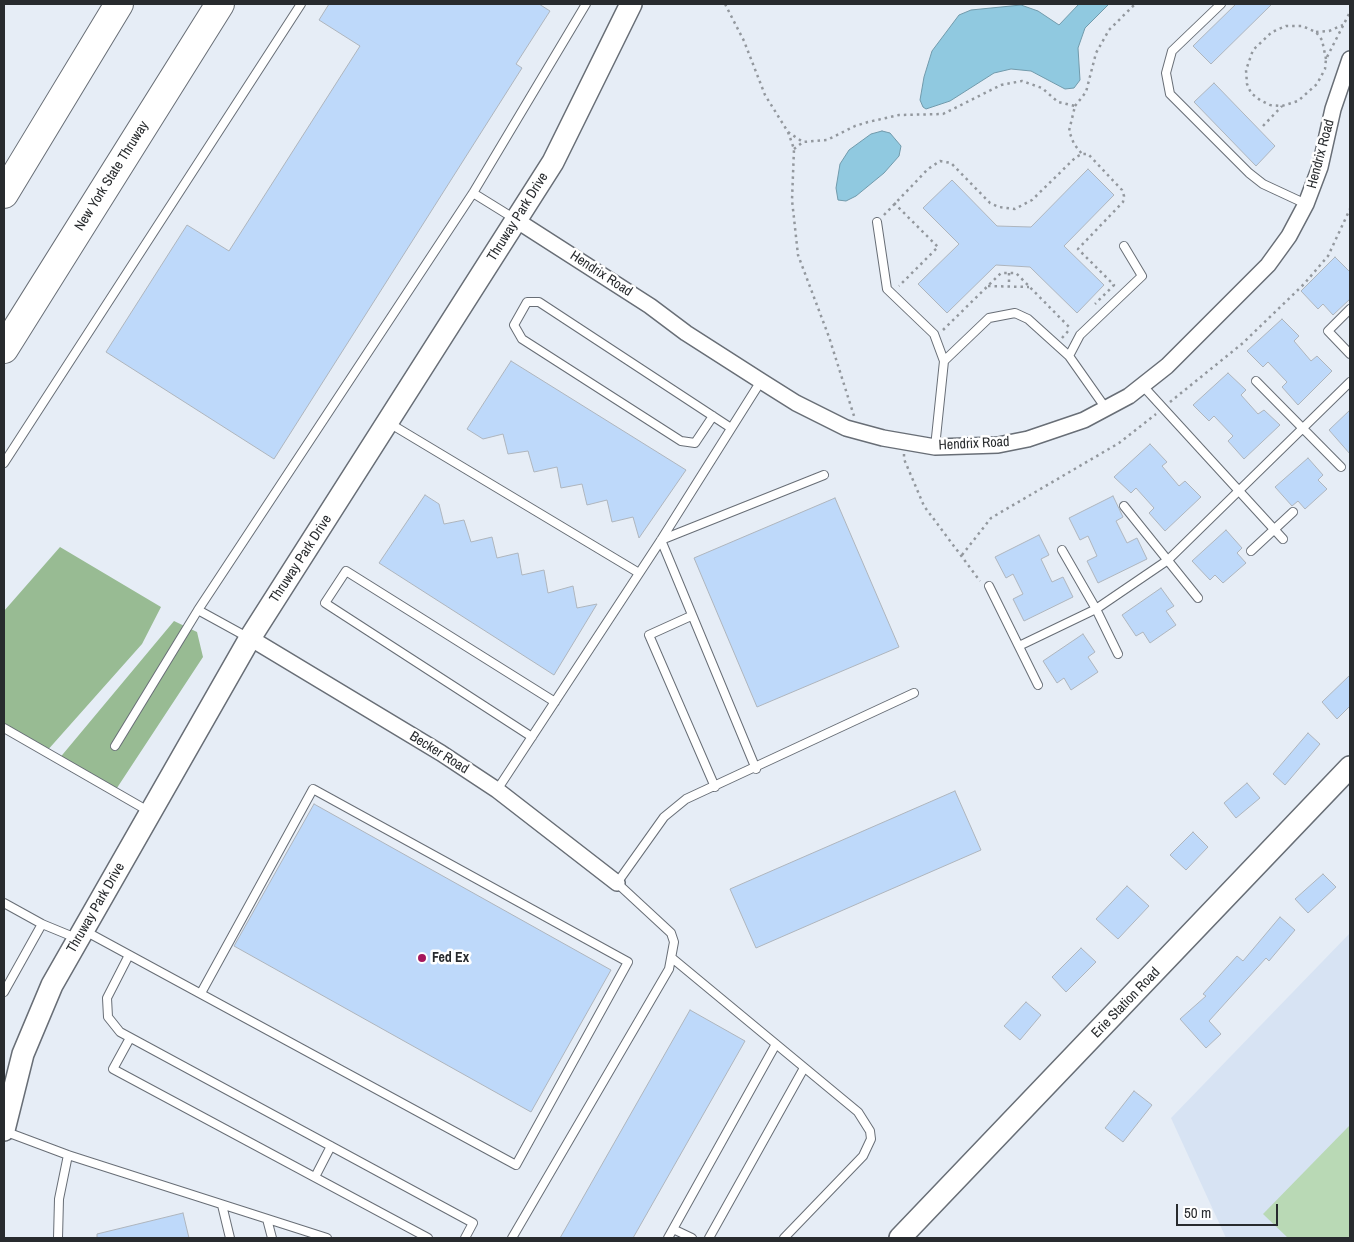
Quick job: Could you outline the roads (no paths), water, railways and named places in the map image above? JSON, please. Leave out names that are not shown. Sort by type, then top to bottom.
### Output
[{"type":"highway","points":[[4,194],[120,4]]},
{"type":"highway","name":"New York State Thruway","points":[[4,349],[220,4]]},
{"type":"main road","name":"Thruway Park Drive","points":[[4,1131],[22,1054],[35,1020],[81,935],[250,638],[553,162],[631,4]]},
{"type":"main road","name":"Erie Station Road","points":[[900,1238],[1350,767]]},
{"type":"street","name":"Hendrix Road","points":[[516,220],[650,306],[686,333],[821,416],[854,430],[905,443],[935,447],[998,445],[1028,439],[1106,410],[1167,366],[1268,265],[1289,236],[1306,204],[1320,167],[1333,108],[1350,59]]},
{"type":"street","name":"Becker Road","points":[[250,638],[441,753],[497,790],[617,883]]},
{"type":"lane","points":[[4,463],[301,4]]},
{"type":"lane","points":[[115,746],[198,610],[473,193],[584,6],[575,4]]},
{"type":"lane","points":[[1220,4],[1172,51],[1166,74],[1170,94],[1249,173],[1263,184],[1306,204]]},
{"type":"lane","points":[[473,193],[516,220]]},
{"type":"lane","points":[[877,222],[887,289],[934,334],[944,362],[935,447]]},
{"type":"lane","points":[[1069,356],[1080,335],[1142,276],[1124,246]]},
{"type":"lane","points":[[712,416],[694,443],[681,441],[522,339],[514,325],[527,302],[539,302],[731,428]]},
{"type":"lane","points":[[1350,309],[1328,331],[1350,354]]},
{"type":"lane","points":[[944,362],[989,318],[1014,313],[1028,319],[1069,356],[1106,410]]},
{"type":"lane","points":[[497,790],[661,540],[761,380]]},
{"type":"lane","points":[[1256,381],[1341,467]]},
{"type":"lane","points":[[1019,646],[1096,609],[1168,560],[1350,382]]},
{"type":"lane","points":[[1142,385],[1282,539]]},
{"type":"lane","points":[[388,422],[639,573]]},
{"type":"lane","points":[[661,540],[824,475]]},
{"type":"lane","points":[[1124,506],[1198,598]]},
{"type":"lane","points":[[1251,551],[1293,512]]},
{"type":"lane","points":[[661,540],[690,616],[756,769]]},
{"type":"lane","points":[[1062,550],[1096,609],[1118,654]]},
{"type":"lane","points":[[532,737],[325,603],[346,571],[555,702]]},
{"type":"lane","points":[[989,586],[1038,685]]},
{"type":"lane","points":[[198,610],[250,638]]},
{"type":"lane","points":[[690,616],[648,635],[715,787]]},
{"type":"lane","points":[[512,1238],[669,968],[674,942],[672,933],[617,883],[664,817],[686,799],[756,769],[914,693]]},
{"type":"lane","points":[[4,728],[152,813]]},
{"type":"lane","points":[[4,903],[42,924],[81,935],[128,955],[516,1166],[628,962],[313,789],[201,993]]},
{"type":"lane","points":[[4,992],[42,924]]},
{"type":"lane","points":[[128,955],[107,998],[108,1017],[120,1032],[474,1223],[465,1238]]},
{"type":"lane","points":[[672,958],[858,1112],[870,1131],[871,1139],[862,1156],[784,1238]]},
{"type":"lane","points":[[130,1038],[114,1070],[428,1238]]},
{"type":"lane","points":[[668,1238],[776,1044]]},
{"type":"lane","points":[[709,1238],[804,1068]]},
{"type":"lane","points":[[4,1131],[68,1155],[267,1219],[309,1235],[327,1238]]},
{"type":"lane","points":[[315,1177],[331,1146]]},
{"type":"lane","points":[[58,1238],[59,1199],[68,1155]]},
{"type":"lane","points":[[222,1205],[230,1238]]},
{"type":"lane","points":[[267,1219],[272,1238]]},
{"type":"lane","points":[[673,1229],[692,1238]]},
{"type":"water","points":[[1079,4],[1109,4],[1085,28],[1078,48],[1080,80],[1074,88],[1065,89],[1031,71],[1011,69],[994,73],[950,101],[926,109],[923,107],[920,100],[924,77],[932,51],[959,15],[971,10],[1021,5],[1038,11],[1059,25]]},
{"type":"water","points":[[882,131],[890,133],[901,146],[899,156],[884,173],[856,196],[846,201],[838,200],[836,188],[840,164],[849,150],[871,134]]},
{"type":"place","name":"Fed Ex","points":[[422,958]]}]
